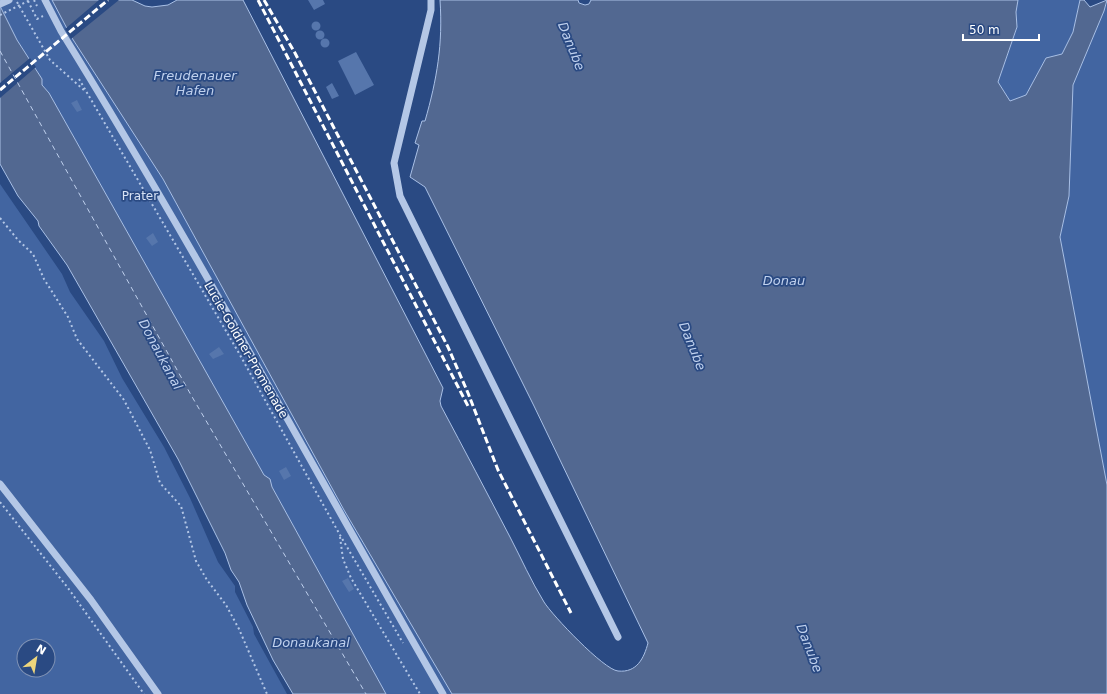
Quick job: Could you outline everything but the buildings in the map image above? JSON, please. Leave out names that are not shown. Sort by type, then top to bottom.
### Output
[{"type":"street","points":[[0,4],[8,0]]},
{"type":"street","points":[[45,0],[61,31],[164,202],[256,360],[443,694]]},
{"type":"street","points":[[431,0],[432,10],[394,164],[400,196],[618,637]]},
{"type":"street","points":[[0,484],[91,600],[158,694]]},
{"type":"path","points":[[16,0],[50,60],[87,93]]},
{"type":"path","points":[[0,15],[29,0],[37,19],[43,16],[47,23]]},
{"type":"path","name":"Lucie-Goldner-Promenade","points":[[76,74],[240,355],[340,535],[406,648]]},
{"type":"path","points":[[0,218],[18,240],[33,254],[44,279],[68,316],[77,339],[124,400],[150,450],[160,484],[181,506],[196,561],[206,580],[226,605],[239,628],[267,694]]},
{"type":"path","points":[[0,502],[68,588],[144,694]]},
{"type":"path","points":[[340,535],[343,559],[351,578],[420,694]]},
{"type":"green space","name":"Prater","points":[[0,0],[52,0],[72,38],[163,179],[344,510],[452,694],[386,694],[272,487],[270,479],[264,475],[49,93],[42,85],[42,79],[17,40],[0,6]]},
{"type":"green space","points":[[1018,0],[1080,0],[1073,32],[1062,54],[1046,58],[1026,95],[1010,101],[998,82],[1017,28],[1016,12]]},
{"type":"green space","points":[[1107,3],[1107,485],[1060,237],[1069,196],[1073,85]]},
{"type":"green space","points":[[0,184],[62,274],[70,292],[104,341],[122,378],[164,447],[190,498],[218,562],[235,586],[235,592],[253,627],[254,634],[287,694],[0,694]]},
{"type":"water","name":"Donau","points":[[52,0],[132,0],[145,6],[152,7],[168,5],[177,0],[243,0],[443,388],[440,401],[441,406],[539,594],[549,609],[567,629],[602,662],[618,671],[625,671],[630,670],[639,663],[648,643],[534,406],[425,187],[410,177],[419,145],[415,143],[422,121],[425,121],[436,76],[441,32],[440,0],[578,0],[579,3],[585,5],[589,4],[591,0],[1018,0],[1016,12],[1017,27],[998,82],[1010,101],[1026,95],[1046,58],[1062,54],[1073,32],[1080,0],[1084,0],[1090,7],[1107,0],[1104,11],[1073,85],[1069,196],[1060,237],[1107,485],[1107,694],[452,694],[344,510],[163,179],[72,38]]},
{"type":"water","name":"Donaukanal","points":[[0,6],[17,40],[42,79],[42,85],[49,93],[264,475],[270,479],[272,487],[386,694],[293,694],[273,660],[247,605],[239,582],[231,570],[225,553],[178,459],[67,265],[39,226],[38,221],[18,196],[0,164]]},
{"type":"pier","points":[[99,0],[119,0],[71,39],[65,29]]},
{"type":"pier","points":[[30,58],[36,67],[0,98],[0,83]]},
{"type":"ferry route","points":[[0,51],[191,395],[366,694]]},
{"type":"railway","points":[[0,90],[108,0]]},
{"type":"railway","points":[[258,0],[469,408]]},
{"type":"railway","points":[[264,0],[295,53],[448,347],[468,393],[498,470],[571,613]]},
{"type":"water label","name":"Danube","points":[[572,46]]},
{"type":"water label","name":"Freudenauer Hafen","points":[[195,82]]},
{"type":"water label","name":"Danube","points":[[693,346]]},
{"type":"water label","name":"Danube","points":[[810,648]]}]
